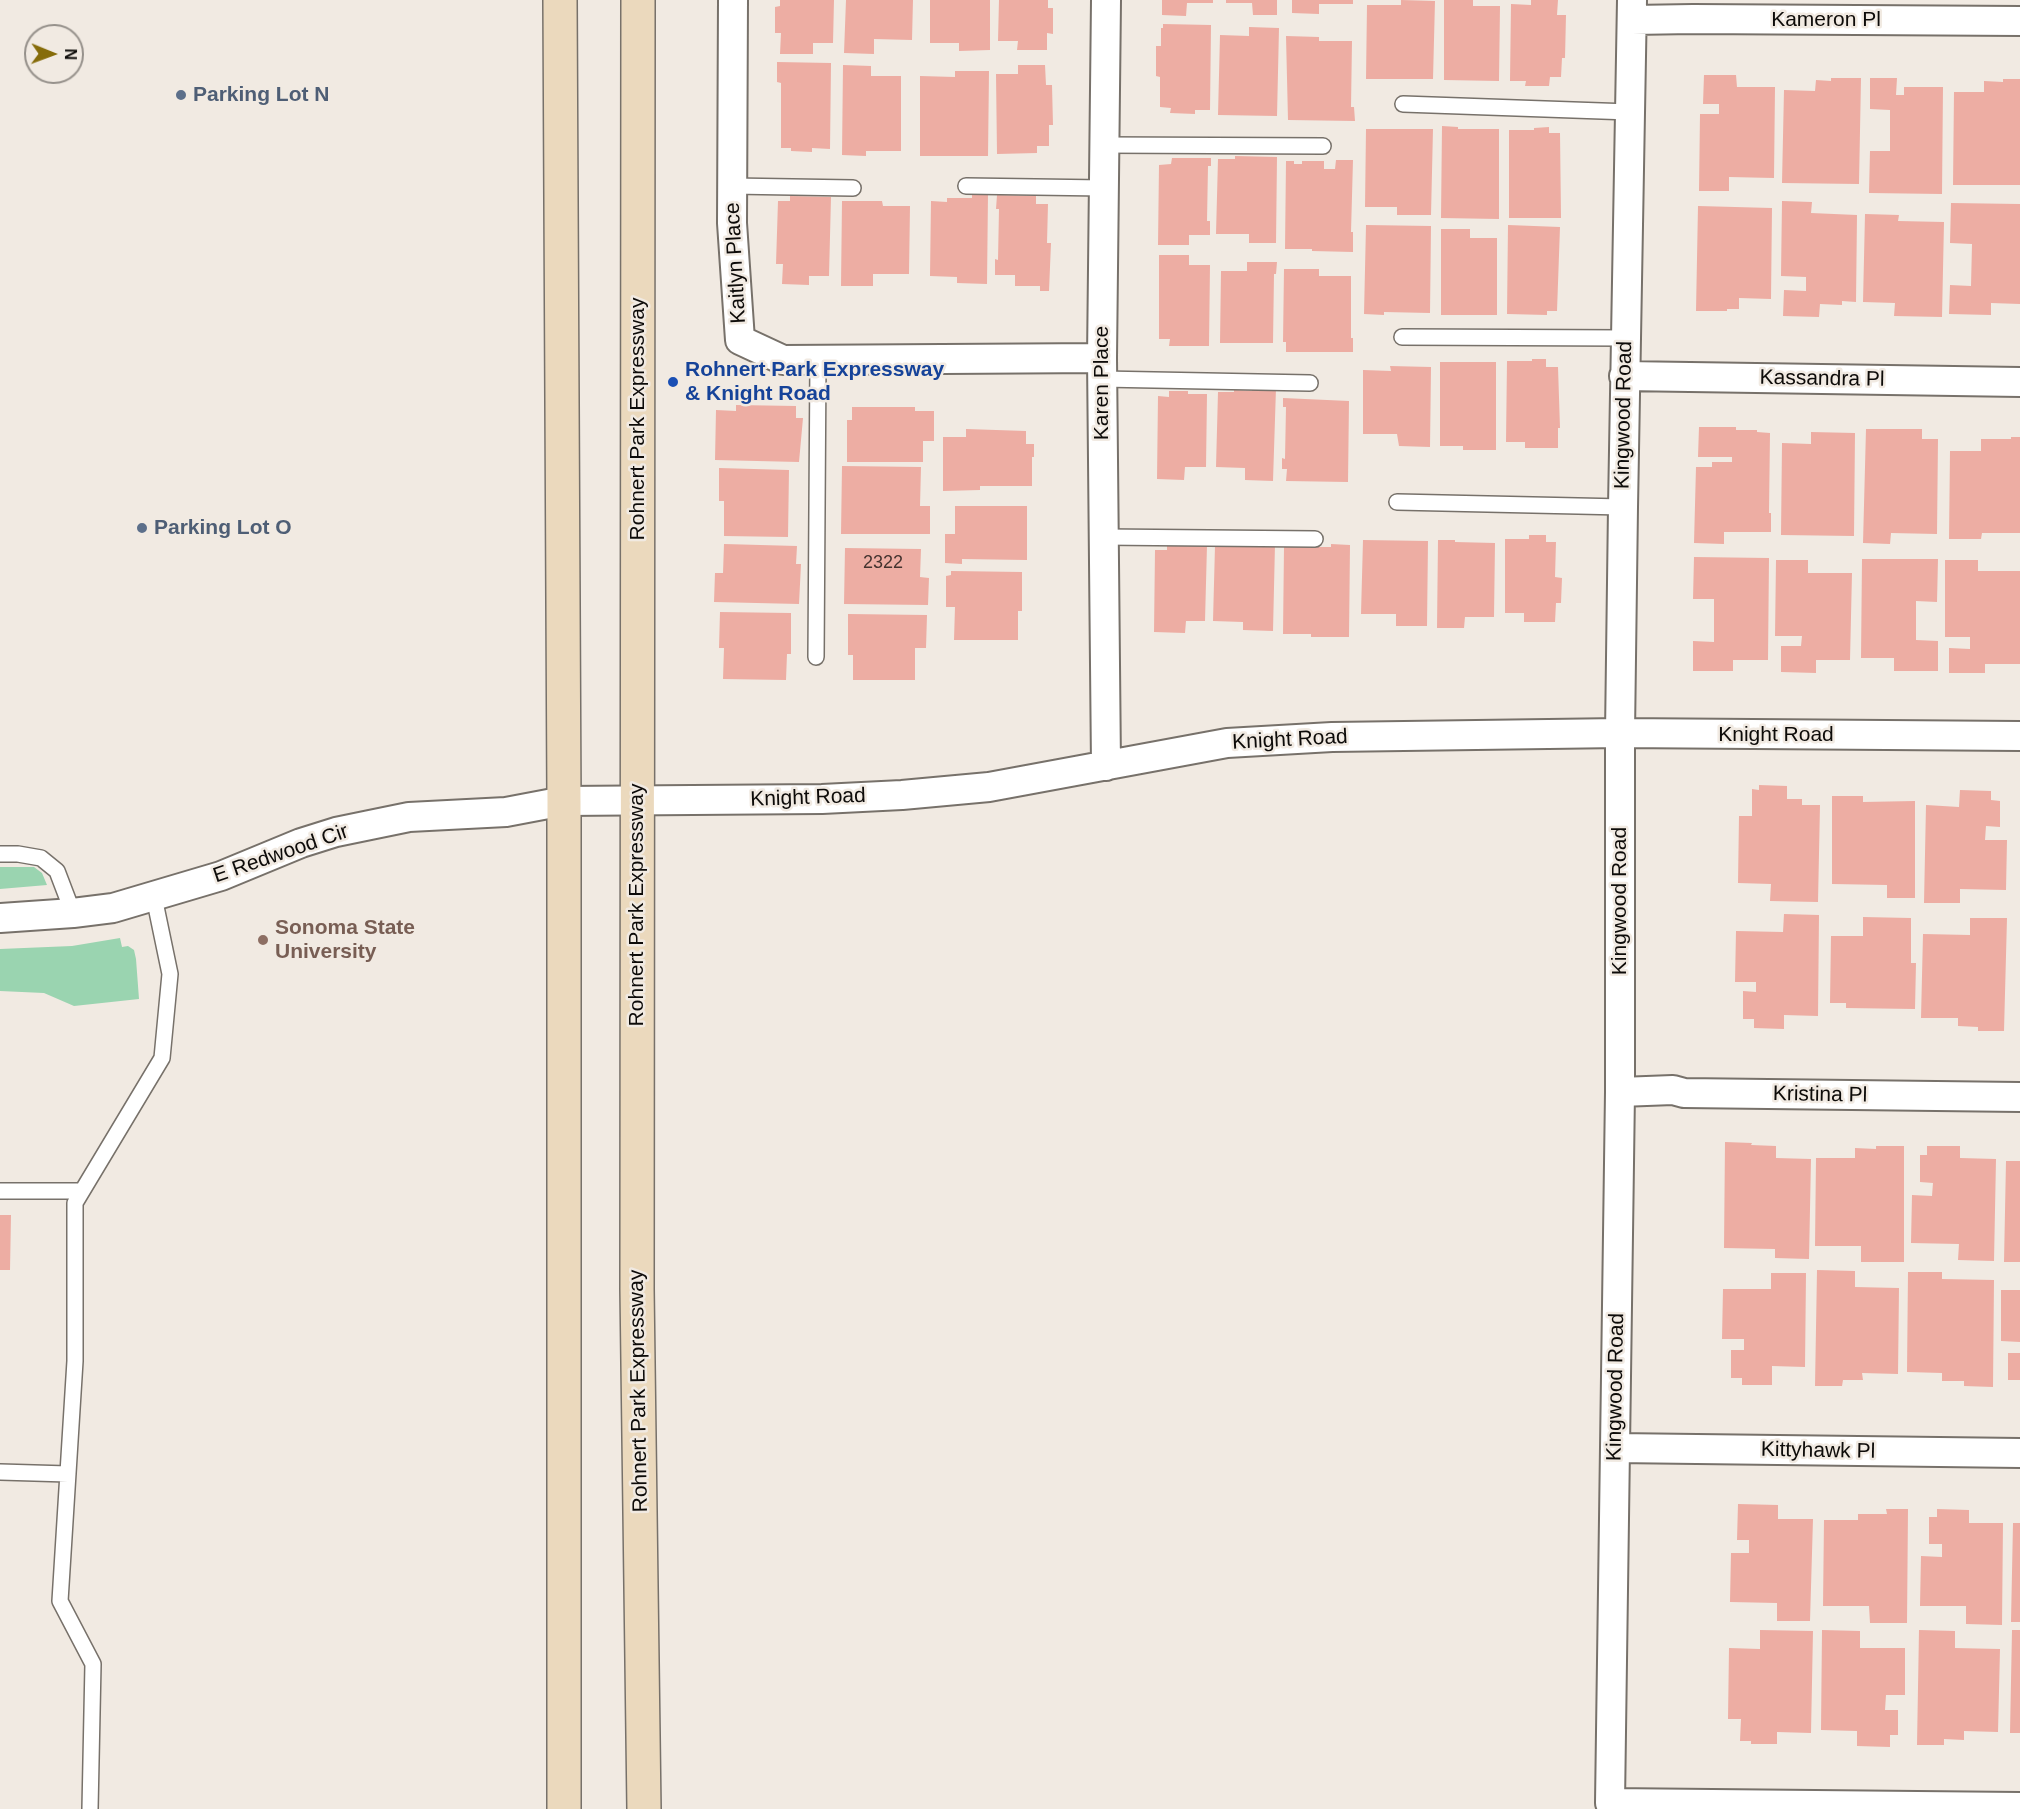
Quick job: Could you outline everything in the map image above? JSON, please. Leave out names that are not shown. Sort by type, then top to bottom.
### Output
[{"type":"main road","points":[[561,0],[564,1809]]},
{"type":"main road","name":"Rohnert Park Expressway","points":[[638,0],[637,1288],[644,1809]]},
{"type":"street","name":"Kaitlyn Place","points":[[733,0],[732,223],[740,340],[783,360],[818,359],[1102,368]]},
{"type":"street","name":"Karen Place","points":[[1106,0],[1102,368],[1106,766]]},
{"type":"street","name":"Kameron Pl","points":[[1632,10],[1693,19],[2020,21]]},
{"type":"street","name":"Kingwood Road","points":[[1632,10],[1624,376],[1620,733],[1620,1092],[1610,1803],[2020,1807]]},
{"type":"street","name":"Kassandra Pl","points":[[1624,376],[2020,382]]},
{"type":"street","name":"Knight Road","points":[[564,801],[822,799],[902,795],[988,787],[1227,743],[1332,737],[1620,733],[2020,736]]},
{"type":"street","name":"E Redwood Cir","points":[[0,918],[73,914],[113,908],[221,876],[301,843],[336,832],[409,817],[506,812],[564,801]]},
{"type":"street","name":"Kristina Pl","points":[[1620,1092],[1672,1090],[1684,1093],[2020,1097]]},
{"type":"street","name":"Kittyhawk Pl","points":[[1616,1448],[2020,1453]]},
{"type":"lane","points":[[1404,104],[1630,112]]},
{"type":"lane","points":[[1104,145],[1323,146]]},
{"type":"lane","points":[[732,186],[853,188]]},
{"type":"lane","points":[[966,186],[1104,188]]},
{"type":"lane","points":[[1402,337],[1625,338]]},
{"type":"lane","points":[[816,657],[818,359]]},
{"type":"lane","points":[[1102,368],[1310,382]]},
{"type":"lane","points":[[1396,502],[1623,507]]},
{"type":"lane","points":[[1104,537],[1315,539]]},
{"type":"lane","points":[[0,854],[40,858],[57,871],[73,914]]},
{"type":"lane","points":[[90,1809],[93,1664],[60,1601],[75,1361],[75,1203],[162,1058],[170,974],[153,897]]},
{"type":"lane","points":[[0,1191],[82,1191]]},
{"type":"lane","points":[[0,1473],[68,1474]]},
{"type":"green space","points":[[0,867],[34,867],[42,873],[47,885],[0,889]]},
{"type":"green space","points":[[120,938],[122,947],[128,946],[134,950],[139,999],[74,1006],[44,993],[0,991],[0,949],[72,946]]},
{"type":"building","points":[[780,0],[834,0],[833,43],[813,43],[813,54],[780,54],[781,33],[775,33],[775,7],[780,6]]},
{"type":"building","points":[[846,0],[913,0],[912,40],[874,39],[874,54],[844,53]]},
{"type":"building","points":[[930,0],[990,0],[990,50],[959,51],[959,43],[930,43]]},
{"type":"building","points":[[999,0],[1048,0],[1048,8],[1053,8],[1053,34],[1047,33],[1047,50],[1017,50],[1018,41],[998,41]]},
{"type":"building","points":[[1162,0],[1213,0],[1213,3],[1187,3],[1186,16],[1162,15]]},
{"type":"building","points":[[1226,0],[1277,0],[1277,15],[1253,15],[1252,3],[1226,3]]},
{"type":"building","points":[[1292,0],[1353,0],[1353,4],[1319,4],[1319,14],[1292,13]]},
{"type":"building","points":[[1401,0],[1435,1],[1433,79],[1366,79],[1367,5],[1401,5]]},
{"type":"building","points":[[1444,0],[1473,0],[1473,6],[1500,6],[1499,81],[1444,80]]},
{"type":"building","points":[[1531,0],[1558,0],[1557,15],[1566,15],[1565,58],[1562,58],[1561,77],[1550,77],[1549,86],[1525,86],[1526,81],[1510,81],[1511,4],[1531,5]]},
{"type":"building","points":[[1163,24],[1211,25],[1210,110],[1195,110],[1195,114],[1170,113],[1171,108],[1160,107],[1160,77],[1156,76],[1156,46],[1161,46]]},
{"type":"building","points":[[1249,27],[1279,28],[1277,116],[1218,115],[1220,35],[1249,36]]},
{"type":"building","points":[[1286,36],[1319,37],[1319,41],[1352,41],[1351,107],[1354,107],[1355,121],[1288,120]]},
{"type":"building","points":[[777,62],[831,63],[830,149],[812,148],[812,152],[781,148],[781,83],[777,82]]},
{"type":"building","points":[[843,65],[871,66],[871,76],[901,76],[901,151],[866,151],[866,156],[842,155]]},
{"type":"building","points":[[1018,65],[1045,65],[1046,85],[1052,85],[1053,125],[1049,125],[1049,146],[1037,146],[1037,153],[997,154],[996,74],[1018,74]]},
{"type":"building","points":[[955,71],[989,71],[988,156],[920,156],[920,76],[955,77]]},
{"type":"building","points":[[1704,75],[1736,75],[1737,87],[1775,87],[1774,178],[1729,177],[1729,191],[1699,191],[1700,114],[1719,114],[1719,104],[1703,104]]},
{"type":"building","points":[[1831,78],[1861,78],[1859,184],[1782,183],[1784,90],[1815,91],[1816,80],[1831,81]]},
{"type":"building","points":[[1870,78],[1897,78],[1896,95],[1904,95],[1904,87],[1943,87],[1942,194],[1869,193],[1870,151],[1890,151],[1890,110],[1870,109]]},
{"type":"building","points":[[2003,79],[2020,79],[2020,185],[1953,185],[1954,92],[1984,92],[1984,81],[2003,82]]},
{"type":"building","points":[[1442,126],[1458,127],[1458,129],[1499,129],[1499,219],[1441,218]]},
{"type":"building","points":[[1549,127],[1549,133],[1560,133],[1561,218],[1509,218],[1509,130],[1534,130],[1534,128]]},
{"type":"building","points":[[1366,129],[1433,129],[1431,215],[1397,215],[1397,207],[1365,207]]},
{"type":"building","points":[[1235,156],[1277,157],[1276,243],[1249,243],[1249,234],[1216,234],[1218,159],[1235,159]]},
{"type":"building","points":[[1172,158],[1211,158],[1211,166],[1208,166],[1207,221],[1210,221],[1210,235],[1189,235],[1189,245],[1158,245],[1159,165],[1171,164]]},
{"type":"building","points":[[1336,160],[1353,160],[1351,232],[1353,232],[1353,252],[1285,249],[1286,161],[1302,164],[1302,161],[1324,161],[1324,169],[1335,169]]},
{"type":"building","points":[[972,194],[988,194],[987,284],[957,283],[957,277],[930,276],[931,201],[947,202],[947,198],[972,198]]},
{"type":"building","points":[[997,195],[1036,196],[1036,204],[1048,204],[1047,243],[1051,243],[1049,291],[1040,291],[1040,286],[1015,286],[1015,275],[995,275],[995,259],[998,260]]},
{"type":"building","points":[[790,196],[831,197],[829,276],[809,276],[809,285],[782,284],[783,264],[776,264],[778,201],[790,201]]},
{"type":"building","points":[[842,201],[882,201],[883,206],[910,206],[909,274],[873,274],[873,286],[841,286]]},
{"type":"building","points":[[1782,201],[1812,202],[1811,213],[1857,215],[1856,302],[1842,301],[1842,305],[1820,304],[1819,317],[1783,316],[1784,290],[1806,291],[1806,277],[1781,276]]},
{"type":"building","points":[[1951,203],[2020,204],[2020,304],[1991,303],[1991,315],[1949,314],[1950,285],[1971,286],[1972,244],[1950,243]]},
{"type":"building","points":[[1698,206],[1772,208],[1771,299],[1739,298],[1739,309],[1696,311]]},
{"type":"building","points":[[1865,214],[1899,215],[1898,221],[1944,222],[1942,317],[1894,316],[1895,303],[1863,302]]},
{"type":"building","points":[[1366,225],[1431,226],[1430,313],[1364,314]]},
{"type":"building","points":[[1508,225],[1560,227],[1557,311],[1547,311],[1547,315],[1507,314]]},
{"type":"building","points":[[1441,229],[1470,229],[1470,238],[1497,238],[1497,315],[1441,315]]},
{"type":"building","points":[[1159,255],[1189,255],[1189,265],[1210,265],[1209,346],[1169,346],[1170,339],[1159,339]]},
{"type":"building","points":[[1247,262],[1277,262],[1276,274],[1274,274],[1273,343],[1220,343],[1221,271],[1247,271]]},
{"type":"building","points":[[1284,269],[1319,269],[1319,276],[1351,276],[1353,352],[1286,352],[1286,342],[1283,342]]},
{"type":"building","points":[[1532,359],[1546,359],[1546,367],[1558,367],[1560,428],[1558,428],[1558,448],[1525,448],[1525,442],[1506,442],[1507,361],[1532,361]]},
{"type":"building","points":[[1440,362],[1496,362],[1496,450],[1463,450],[1463,446],[1440,446]]},
{"type":"building","points":[[1390,366],[1431,367],[1430,447],[1399,446],[1397,434],[1363,434],[1363,370],[1391,371]]},
{"type":"building","points":[[1252,387],[1276,388],[1273,481],[1245,480],[1245,468],[1216,467],[1218,392],[1252,391]]},
{"type":"building","points":[[1169,391],[1207,394],[1206,467],[1185,467],[1184,480],[1157,479],[1158,396],[1169,397]]},
{"type":"building","points":[[1283,398],[1349,401],[1348,482],[1286,481],[1287,469],[1282,469],[1282,458],[1285,459],[1286,407],[1283,407]]},
{"type":"building","points":[[736,405],[796,406],[796,418],[803,418],[799,462],[715,460],[716,410],[736,411]]},
{"type":"building","points":[[852,407],[915,407],[915,411],[934,411],[934,441],[923,441],[923,462],[847,462],[847,420],[852,420]]},
{"type":"building","points":[[1699,427],[1736,427],[1736,430],[1757,430],[1757,432],[1770,433],[1769,513],[1771,513],[1771,532],[1724,532],[1724,544],[1694,543],[1696,467],[1712,467],[1712,462],[1732,462],[1732,457],[1698,457]]},
{"type":"building","points":[[966,429],[1026,431],[1026,444],[1034,444],[1032,486],[980,486],[980,490],[943,491],[943,437],[966,437]]},
{"type":"building","points":[[1866,429],[1922,429],[1922,439],[1938,439],[1937,534],[1891,533],[1890,544],[1863,543]]},
{"type":"building","points":[[1811,432],[1855,433],[1854,536],[1781,535],[1782,443],[1811,444]]},
{"type":"building","points":[[2011,437],[2020,437],[2020,533],[1982,533],[1981,539],[1949,539],[1950,451],[1981,451],[1981,439],[2011,439]]},
{"type":"building","points":[[842,466],[921,467],[920,506],[930,506],[930,534],[841,534]]},
{"type":"building","points":[[719,468],[789,470],[788,537],[724,536],[724,501],[719,501]]},
{"type":"building","points":[[955,506],[1027,506],[1027,560],[962,559],[962,564],[945,563],[945,534],[955,534]]},
{"type":"building","points":[[1529,535],[1546,535],[1546,542],[1556,542],[1555,577],[1562,578],[1561,603],[1556,603],[1555,622],[1524,622],[1524,613],[1505,613],[1505,539],[1529,539]]},
{"type":"building","points":[[1363,540],[1428,541],[1427,626],[1396,626],[1396,614],[1361,614]]},
{"type":"building","points":[[1438,540],[1495,543],[1494,617],[1465,617],[1464,628],[1437,628]]},
{"type":"building","points":[[1232,543],[1275,544],[1273,631],[1243,630],[1243,622],[1213,621],[1215,546],[1232,546]]},
{"type":"building","points":[[724,544],[797,546],[796,564],[801,564],[799,604],[714,602],[715,573],[723,573]]},
{"type":"building","points":[[1331,544],[1350,545],[1349,637],[1283,634],[1284,547],[1331,547]]},
{"type":"building","points":[[1167,545],[1207,545],[1205,621],[1186,621],[1185,633],[1154,632],[1155,550],[1167,550]]},
{"type":"building","points":[[845,548],[921,549],[920,577],[929,578],[928,605],[844,604]]},
{"type":"building","points":[[1694,557],[1769,558],[1768,660],[1733,660],[1733,671],[1693,671],[1693,641],[1714,642],[1714,599],[1693,599]]},
{"type":"building","points":[[1862,559],[1938,559],[1937,602],[1916,601],[1916,640],[1938,641],[1938,671],[1894,671],[1894,658],[1861,658]]},
{"type":"building","points":[[1776,560],[1808,560],[1808,573],[1852,573],[1850,660],[1816,660],[1816,673],[1781,672],[1781,646],[1801,646],[1802,636],[1775,636]]},
{"type":"building","points":[[1945,560],[1978,560],[1978,571],[2020,571],[2020,664],[1985,664],[1985,673],[1949,673],[1949,648],[1970,649],[1970,637],[1945,637]]},
{"type":"building","points":[[951,571],[1022,572],[1022,611],[1018,611],[1018,640],[954,640],[955,607],[946,607],[946,576],[951,575]]},
{"type":"building","points":[[720,612],[791,613],[791,654],[787,654],[786,680],[723,679],[724,648],[719,648]]},
{"type":"building","points":[[848,614],[927,615],[926,648],[915,648],[915,680],[853,680],[853,655],[848,655]]},
{"type":"building","points":[[1759,785],[1787,786],[1787,799],[1802,799],[1802,805],[1820,805],[1818,902],[1770,901],[1771,884],[1738,883],[1739,816],[1752,816],[1752,789],[1759,790]]},
{"type":"building","points":[[1960,790],[1991,791],[1991,800],[2000,801],[2000,827],[1986,826],[1985,840],[2007,840],[2006,890],[1960,889],[1960,903],[1924,903],[1926,805],[1959,807]]},
{"type":"building","points":[[1832,796],[1863,796],[1863,802],[1915,801],[1915,898],[1887,898],[1887,885],[1832,884]]},
{"type":"building","points":[[1784,914],[1819,915],[1818,1016],[1784,1015],[1784,1029],[1754,1028],[1754,1019],[1743,1019],[1743,991],[1756,992],[1756,982],[1735,982],[1736,931],[1783,932]]},
{"type":"building","points":[[1863,917],[1911,918],[1911,963],[1916,963],[1915,1009],[1846,1008],[1846,1003],[1830,1003],[1831,936],[1863,936]]},
{"type":"building","points":[[1970,918],[2007,918],[2004,1031],[1978,1031],[1978,1027],[1958,1026],[1958,1018],[1921,1018],[1923,934],[1970,935]]},
{"type":"building","points":[[1725,1142],[1776,1146],[1776,1158],[1811,1159],[1809,1259],[1775,1258],[1775,1249],[1724,1248]]},
{"type":"building","points":[[1876,1146],[1904,1146],[1904,1262],[1861,1262],[1861,1246],[1815,1246],[1816,1158],[1855,1158],[1855,1148],[1876,1149]]},
{"type":"building","points":[[1927,1146],[1960,1146],[1960,1158],[1996,1159],[1994,1261],[1958,1260],[1959,1244],[1911,1243],[1912,1195],[1932,1196],[1933,1183],[1920,1182],[1920,1155],[1927,1155]]},
{"type":"building","points":[[2006,1161],[2020,1161],[2020,1262],[2004,1262]]},
{"type":"building","points":[[0,1215],[11,1215],[10,1270],[0,1270]]},
{"type":"building","points":[[1817,1270],[1855,1271],[1855,1287],[1899,1288],[1898,1374],[1862,1373],[1863,1380],[1843,1380],[1842,1386],[1815,1386]]},
{"type":"building","points":[[1908,1272],[1942,1272],[1942,1279],[1994,1280],[1993,1387],[1964,1386],[1964,1381],[1942,1381],[1942,1373],[1907,1372]]},
{"type":"building","points":[[1771,1273],[1806,1273],[1805,1367],[1772,1366],[1772,1385],[1742,1385],[1742,1378],[1731,1378],[1731,1350],[1744,1350],[1744,1339],[1722,1339],[1723,1289],[1771,1289]]},
{"type":"building","points":[[2001,1290],[2020,1290],[2020,1342],[2001,1341]]},
{"type":"building","points":[[2008,1353],[2020,1353],[2020,1380],[2008,1380]]},
{"type":"building","points":[[1738,1504],[1778,1505],[1778,1519],[1813,1519],[1810,1621],[1777,1621],[1777,1603],[1730,1602],[1731,1553],[1749,1553],[1749,1540],[1737,1540]]},
{"type":"building","points":[[1886,1509],[1908,1509],[1907,1623],[1870,1623],[1869,1606],[1823,1606],[1824,1520],[1858,1520],[1858,1514],[1887,1514]]},
{"type":"building","points":[[1937,1509],[1969,1510],[1969,1523],[2003,1523],[2002,1625],[1966,1624],[1966,1606],[1920,1606],[1921,1556],[1942,1557],[1942,1544],[1929,1544],[1929,1517],[1937,1517]]},
{"type":"building","points":[[2013,1523],[2020,1523],[2020,1622],[2011,1622]]},
{"type":"building","points":[[1760,1630],[1813,1631],[1811,1733],[1777,1732],[1777,1744],[1751,1744],[1751,1741],[1740,1741],[1741,1719],[1728,1719],[1729,1648],[1760,1649]]},
{"type":"building","points":[[1822,1630],[1860,1631],[1860,1648],[1905,1648],[1905,1695],[1886,1695],[1885,1710],[1898,1710],[1898,1735],[1890,1735],[1890,1747],[1857,1746],[1857,1731],[1821,1730]]},
{"type":"building","points":[[1919,1630],[1955,1631],[1955,1648],[2000,1649],[1998,1732],[1964,1731],[1964,1740],[1944,1739],[1944,1745],[1917,1745]]},
{"type":"building","points":[[2012,1630],[2020,1630],[2020,1733],[2010,1733]]},
{"type":"place","name":"Parking Lot N","points":[[181,95]]},
{"type":"place","name":"Rohnert Park Expressway & Knight Road","points":[[673,382]]},
{"type":"place","name":"Parking Lot O","points":[[142,528]]},
{"type":"place","name":"Sonoma State University","points":[[263,940]]}]
